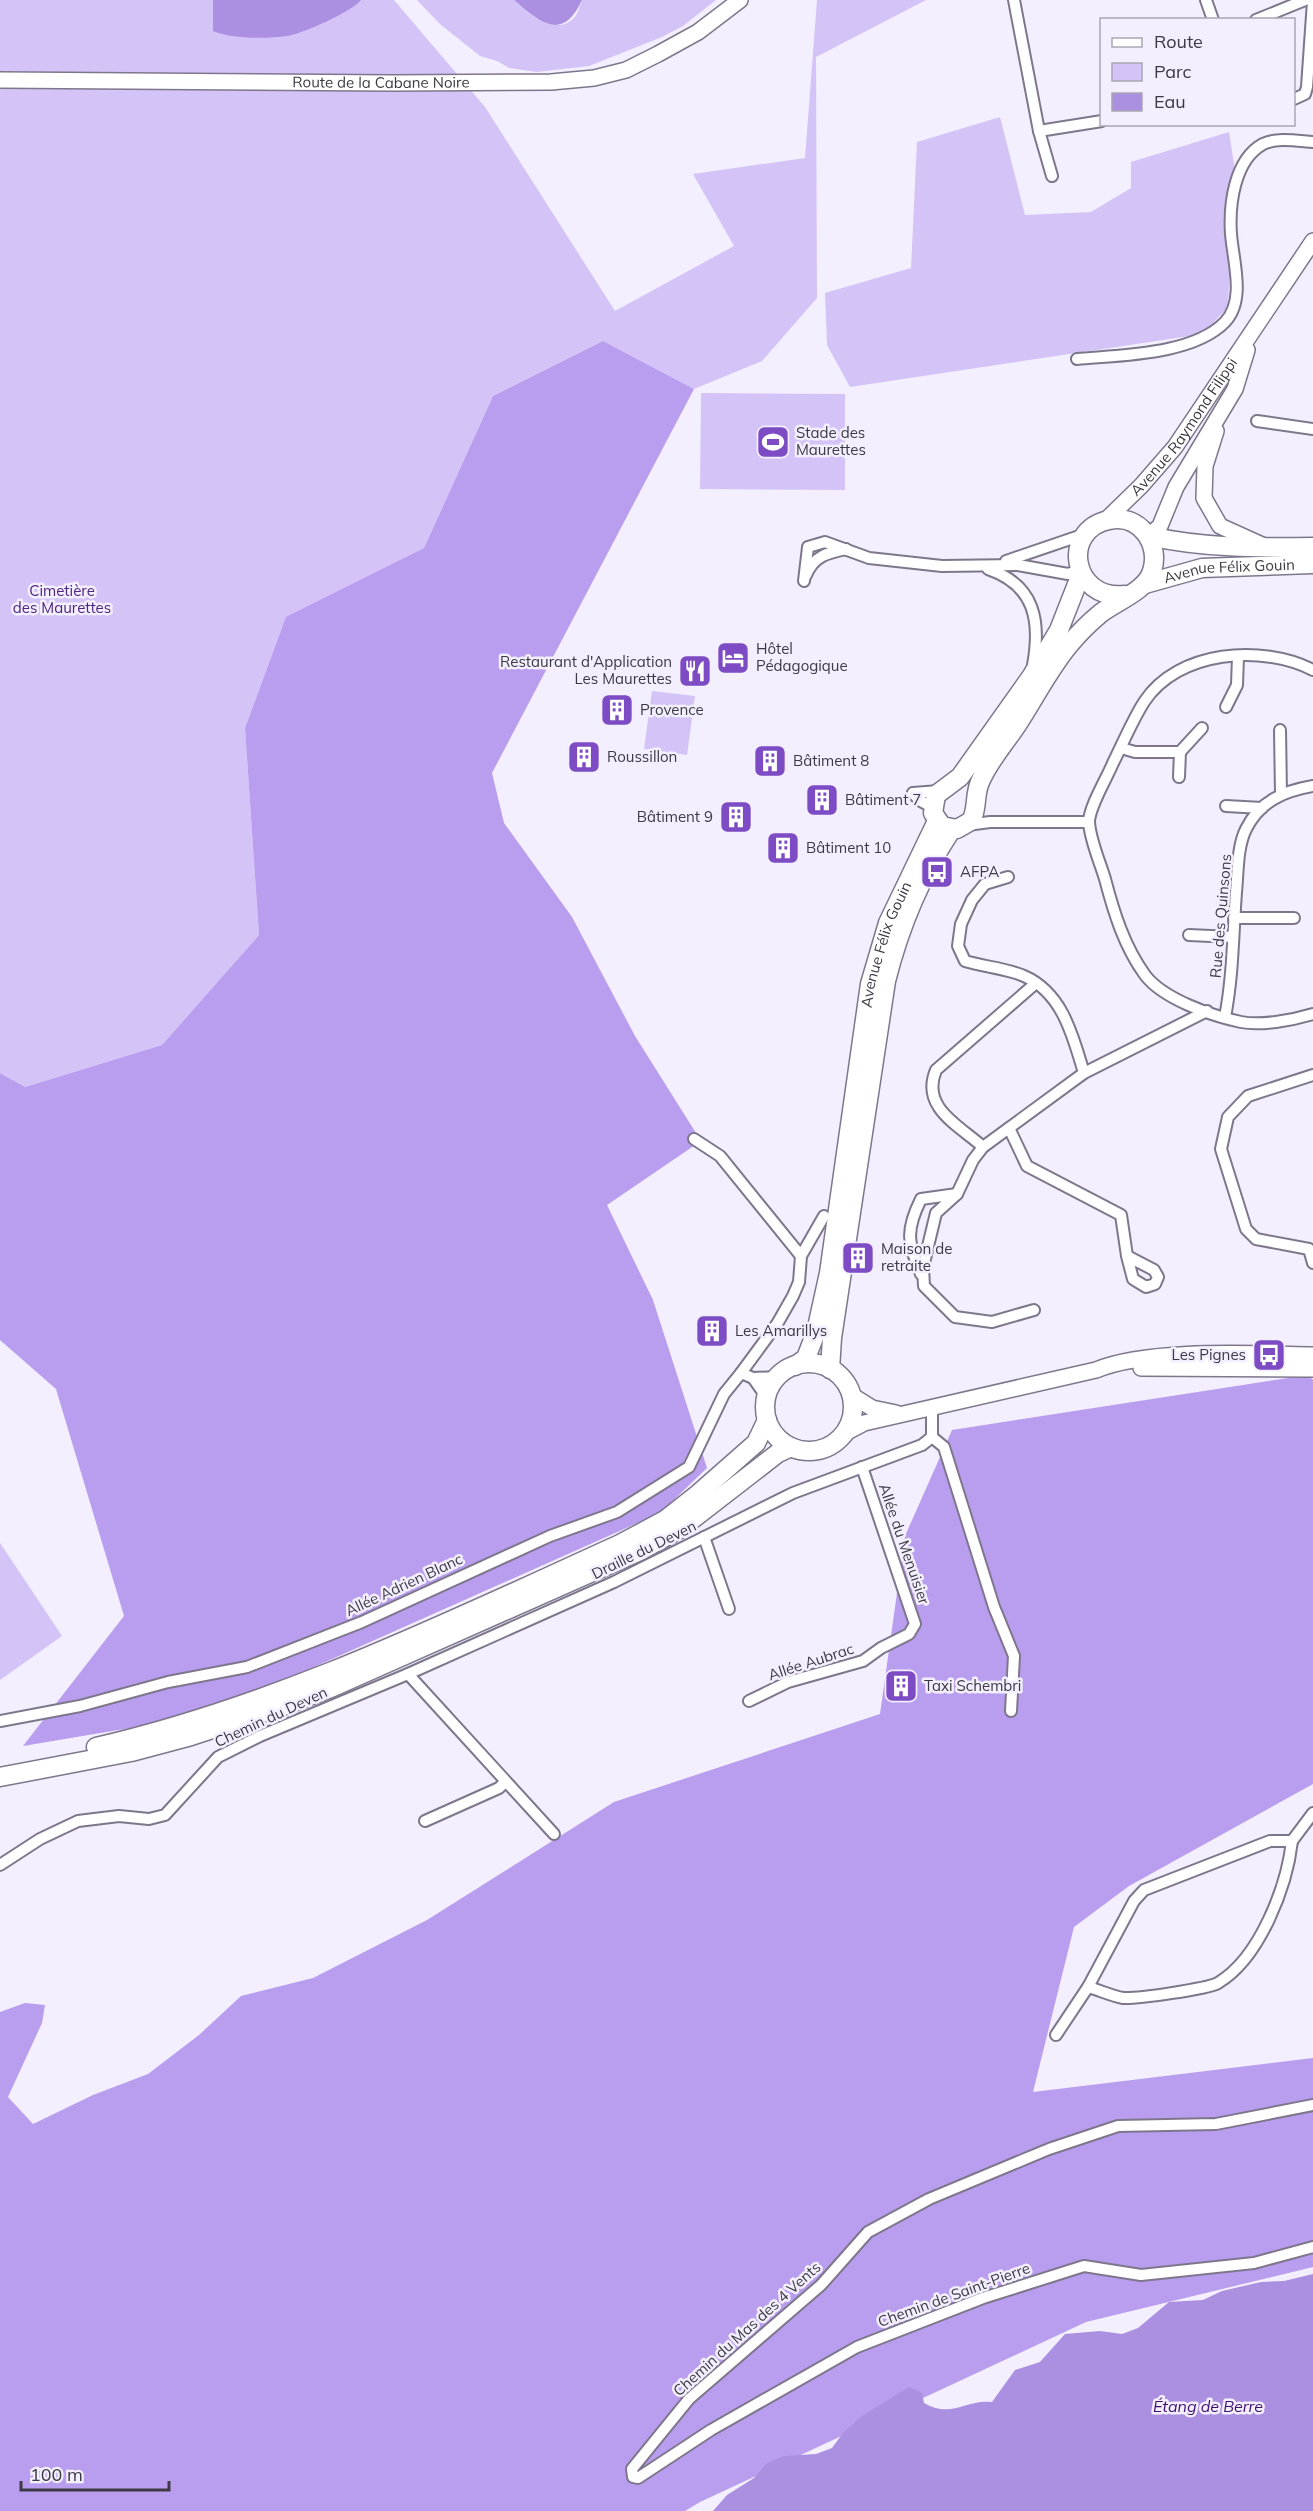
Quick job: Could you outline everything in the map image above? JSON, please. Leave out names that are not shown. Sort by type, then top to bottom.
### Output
[{"type":"main road","name":"Route de la Cabane Noire","points":[[0,80],[393,83],[551,82],[594,78],[626,70],[658,54],[698,32],[740,0]]},
{"type":"main road","name":"Avenue Raymond Filippi","points":[[1106,520],[1141,486],[1175,447],[1313,241]]},
{"type":"main road","name":"Avenue Raymond Filippi","points":[[1149,536],[1160,526],[1176,487],[1235,389],[1256,329]]},
{"type":"main road","name":"Avenue Raymond Filippi","points":[[1223,411],[1205,466],[1204,498],[1220,526],[1268,548]]},
{"type":"main road","points":[[1086,534],[1106,520]]},
{"type":"main road","name":"Avenue Félix Gouin","points":[[1106,520],[1127,520],[1149,536],[1155,561],[1152,573],[1145,584]]},
{"type":"main road","name":"Avenue Félix Gouin","points":[[831,1369],[832,1338],[852,1223],[886,981],[898,932],[934,857],[953,808],[960,777],[1031,677],[1059,630],[1081,572],[1078,557],[1086,534]]},
{"type":"main road","name":"Avenue Félix Gouin","points":[[1149,536],[1187,544],[1313,548]]},
{"type":"main road","name":"Avenue Félix Gouin","points":[[795,1366],[806,1358],[816,1332],[829,1273],[870,984],[880,945],[900,895],[953,808],[980,781],[1068,646],[1125,595],[1145,584],[1202,568],[1313,564]]},
{"type":"main road","points":[[1081,572],[1097,591],[1116,596],[1125,595]]},
{"type":"main road","points":[[845,1432],[864,1423],[902,1413],[1096,1370],[1111,1364],[1162,1357],[1313,1355]]},
{"type":"main road","points":[[0,1765],[58,1756],[129,1739],[249,1703],[384,1649],[620,1545],[665,1520],[756,1443],[767,1419],[767,1398],[778,1377],[795,1366],[813,1364],[831,1369],[844,1380],[852,1395],[853,1415],[845,1432],[839,1440],[821,1450],[800,1450],[791,1447],[776,1436],[767,1419]]},
{"type":"main road","points":[[1096,1370],[1185,1367],[1313,1369]]},
{"type":"main road","points":[[852,1395],[872,1408],[902,1413]]},
{"type":"main road","points":[[0,1777],[73,1764],[191,1736],[333,1687],[642,1550],[681,1528],[777,1453],[791,1447]]},
{"type":"street","points":[[1014,0],[1039,131],[1052,176]]},
{"type":"street","points":[[1206,0],[1212,18]]},
{"type":"street","points":[[1263,18],[1311,4],[1307,87],[1305,94],[1295,98]]},
{"type":"street","points":[[1039,131],[1100,120]]},
{"type":"street","points":[[1077,359],[1167,348],[1204,339],[1226,321],[1236,297],[1236,263],[1231,234],[1237,177],[1245,161],[1264,144],[1285,140],[1313,142]]},
{"type":"street","points":[[1257,421],[1313,429]]},
{"type":"street","points":[[982,567],[1009,561],[1086,534]]},
{"type":"street","points":[[846,549],[869,558],[942,566],[1018,565],[1068,574],[1081,572]]},
{"type":"street","points":[[982,567],[999,573],[1020,586],[1034,613],[1038,631],[1031,677]]},
{"type":"street","points":[[1226,707],[1237,685],[1238,656]]},
{"type":"street","points":[[1313,670],[1280,657],[1238,656],[1206,661],[1178,672],[1162,682],[1144,702],[1089,822],[1117,921],[1128,949],[1146,977],[1174,999],[1242,1022],[1270,1021],[1313,1014]]},
{"type":"street","points":[[1179,777],[1180,752],[1202,728]]},
{"type":"street","points":[[1280,730],[1281,794]]},
{"type":"street","points":[[1121,748],[1135,752],[1180,752]]},
{"type":"street","name":"Rue des Quinsons","points":[[1225,1017],[1230,990],[1239,860],[1245,830],[1262,808],[1281,794],[1313,786]]},
{"type":"street","points":[[1226,807],[1262,808]]},
{"type":"street","points":[[953,808],[990,822],[1089,822]]},
{"type":"street","points":[[953,808],[990,822]]},
{"type":"street","points":[[1008,877],[985,884],[972,900],[961,924],[958,946],[965,961],[1024,976],[1036,983],[1055,1001],[1071,1029],[1084,1073]]},
{"type":"street","points":[[1234,918],[1294,918]]},
{"type":"street","points":[[1189,935],[1233,937]]},
{"type":"street","points":[[983,1147],[951,1122],[936,1102],[931,1083],[936,1070],[1036,983]]},
{"type":"street","points":[[1034,1310],[992,1322],[955,1317],[924,1286],[923,1267],[936,1213],[957,1194],[973,1160],[983,1147],[1084,1073],[1207,1011]]},
{"type":"street","points":[[1313,1075],[1248,1096],[1228,1118],[1221,1149],[1246,1229],[1256,1239],[1311,1248],[1313,1263]]},
{"type":"street","points":[[1009,1128],[1027,1166],[1051,1181],[1121,1215],[1127,1256]]},
{"type":"street","points":[[694,1139],[720,1156],[801,1256],[824,1216]]},
{"type":"street","points":[[923,1280],[911,1249],[910,1221],[921,1199],[957,1194]]},
{"type":"street","name":"Allée Adrien Blanc","points":[[0,1721],[81,1706],[168,1682],[256,1664],[362,1622],[550,1536],[617,1512],[689,1467],[724,1394],[777,1324],[793,1296],[799,1282],[801,1256]]},
{"type":"street","points":[[741,1373],[753,1378],[778,1377]]},
{"type":"street","points":[[753,1378],[767,1398]]},
{"type":"street","points":[[932,1407],[932,1437],[944,1447],[994,1607],[1014,1656],[1011,1711]]},
{"type":"street","name":"Draille du Deven","points":[[340,1702],[623,1578],[793,1492],[922,1445],[932,1437]]},
{"type":"street","name":"Allée du Menuisier","points":[[862,1467],[915,1624],[909,1634],[881,1648]]},
{"type":"street","points":[[704,1537],[729,1609]]},
{"type":"street","name":"Allée Aubrac","points":[[749,1701],[788,1682],[863,1661],[881,1648]]},
{"type":"street","points":[[408,1674],[554,1834]]},
{"type":"street","name":"Chemin du Deven","points":[[0,1865],[40,1839],[78,1821],[119,1816],[149,1819],[165,1815],[218,1757],[260,1736],[340,1702]]},
{"type":"street","points":[[425,1821],[499,1788],[505,1782]]},
{"type":"street","points":[[1088,1987],[1124,1998],[1216,1984],[1236,1969],[1273,1914],[1289,1865],[1292,1841],[1313,1813]]},
{"type":"street","points":[[1056,2036],[1088,1987],[1134,1901],[1144,1890],[1270,1841],[1292,1841]]},
{"type":"street","name":"Chemin du Mas des 4 Vents","points":[[638,2478],[633,2477],[632,2469],[689,2399],[821,2285],[868,2232],[929,2199],[1049,2149],[1118,2126],[1216,2124],[1313,2105]]},
{"type":"street","name":"Chemin de Saint-Pierre","points":[[638,2478],[711,2430],[857,2347],[983,2298],[1084,2266],[1142,2275],[1254,2263],[1313,2247]]},
{"type":"green space","name":"Cimetière des Maurettes","points":[[0,0],[394,0],[485,107],[615,311],[734,246],[693,174],[805,158],[817,0],[926,0],[816,57],[817,298],[762,361],[694,389],[603,341],[493,396],[424,548],[286,618],[245,728],[259,935],[162,1045],[25,1087],[0,1073]]},
{"type":"green space","points":[[417,0],[514,0],[542,21],[558,25],[574,18],[582,0],[716,0],[683,26],[662,37],[589,66],[537,72],[509,68],[497,61],[480,56],[440,24]]},
{"type":"green space","points":[[1000,117],[1025,215],[1091,212],[1131,188],[1131,162],[1229,132],[1234,164],[1228,307],[1203,334],[850,387],[827,345],[825,293],[911,268],[917,142]]},
{"type":"green space","name":"Stade des Maurettes","points":[[701,393],[845,394],[845,490],[700,489]]},
{"type":"green space","points":[[652,691],[695,696],[687,755],[644,749]]},
{"type":"green space","points":[[0,1543],[62,1636],[0,1680]]},
{"type":"shaded area","points":[[603,341],[694,389],[492,773],[504,823],[572,917],[635,1036],[701,1141],[607,1205],[653,1300],[707,1468],[660,1513],[276,1684],[148,1725],[23,1746],[124,1616],[56,1389],[0,1340],[0,1073],[25,1087],[162,1045],[259,935],[245,728],[286,617],[424,548],[493,396]]},
{"type":"shaded area","points":[[1308,1375],[1313,1380],[1313,1784],[1129,1886],[1074,1927],[1033,2092],[1313,2058],[1313,2267],[1086,2322],[685,2511],[0,2511],[0,2012],[25,2003],[45,2005],[42,2023],[8,2097],[33,2124],[93,2095],[148,2074],[199,2035],[241,1996],[313,1978],[427,1920],[614,1802],[880,1714],[905,1536],[952,1430]]},
{"type":"water","points":[[213,0],[361,0],[338,16],[304,31],[287,36],[259,38],[230,36],[213,31]]},
{"type":"water","points":[[514,0],[582,0],[575,13],[559,25],[533,16]]},
{"type":"water","name":"Étang de Berre","points":[[1313,2274],[1313,2511],[713,2511],[727,2495],[754,2478],[767,2463],[784,2456],[816,2454],[832,2448],[843,2433],[862,2416],[909,2387],[922,2393],[924,2403],[943,2409],[992,2402],[1015,2370],[1040,2362],[1065,2334],[1100,2331],[1122,2334],[1138,2328],[1169,2302],[1203,2300],[1222,2291]]},
{"type":"place","name":"Stade des Maurettes","points":[[773,442]]},
{"type":"place","name":"Hôtel Pédagogique","points":[[733,658]]},
{"type":"place","name":"Restaurant d'Application Les Maurettes","points":[[695,671]]},
{"type":"place","name":"Provence","points":[[617,710]]},
{"type":"place","name":"Roussillon","points":[[584,757]]},
{"type":"place","name":"Bâtiment 8","points":[[770,761]]},
{"type":"place","name":"Bâtiment 7","points":[[822,800]]},
{"type":"place","name":"Bâtiment 9","points":[[736,817]]},
{"type":"place","name":"Bâtiment 10","points":[[783,848]]},
{"type":"place","name":"AFPA","points":[[937,872]]},
{"type":"place","name":"Maison de retraite","points":[[858,1258]]},
{"type":"place","name":"Les Amarillys","points":[[712,1331]]},
{"type":"place","name":"Les Pignes","points":[[1269,1355]]},
{"type":"place","name":"Taxi Schembri","points":[[901,1686]]}]
